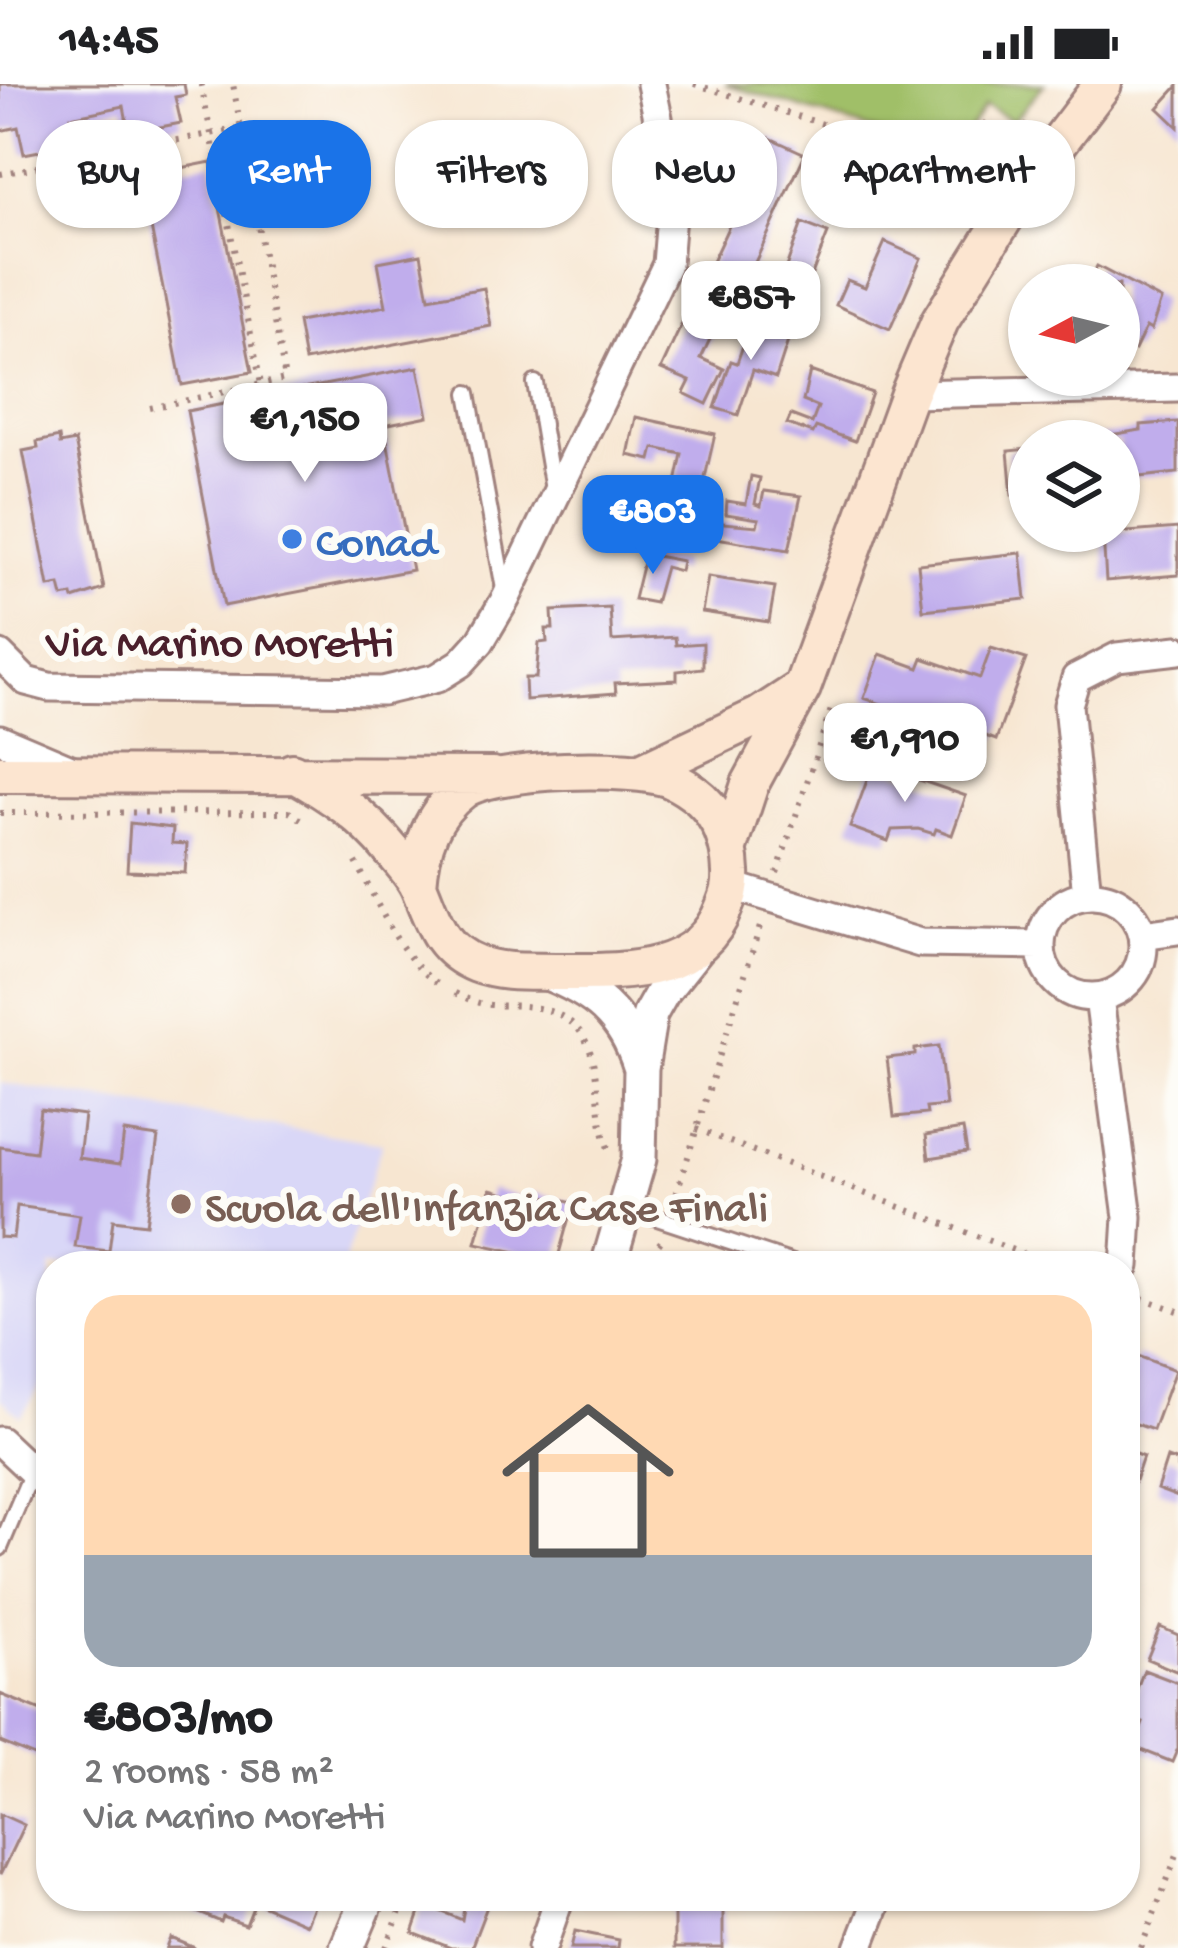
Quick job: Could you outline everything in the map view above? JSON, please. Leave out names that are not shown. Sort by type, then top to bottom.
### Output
[{"type":"main road","points":[[292,772],[343,800],[372,828],[418,885],[427,915],[440,934],[467,959],[510,971],[644,968],[663,965],[698,947],[719,922],[732,886],[730,845],[750,784],[819,690],[909,394],[940,321],[1018,196],[1103,84]]},
{"type":"main road","points":[[641,772],[819,690]]},
{"type":"main road","points":[[0,774],[641,772],[671,779],[700,798],[730,845]]},
{"type":"main road","points":[[418,885],[424,839],[435,819],[468,786],[496,776]]},
{"type":"street","name":"Via Marino Moretti","points":[[0,655],[26,680],[49,687],[382,691],[437,678],[460,663],[480,642],[506,598],[667,264],[673,191],[652,84]]},
{"type":"street","points":[[909,394],[1178,388]]},
{"type":"street","points":[[1087,895],[1068,705],[1076,678],[1118,657],[1178,650]]},
{"type":"street","points":[[0,739],[83,774]]},
{"type":"street","points":[[732,886],[920,943],[1040,945]]},
{"type":"street","points":[[1087,895],[1128,909],[1142,935],[1138,968],[1129,982],[1099,998],[1065,990],[1043,963],[1040,945],[1049,917],[1059,906],[1087,895]]},
{"type":"street","points":[[1142,935],[1178,930]]},
{"type":"street","points":[[613,1251],[639,1159],[641,1069],[655,1003],[698,947]]},
{"type":"street","points":[[543,971],[582,988],[617,1015],[641,1069]]},
{"type":"street","points":[[1099,998],[1128,1217],[1126,1251]]},
{"type":"street","points":[[0,1442],[36,1476]]},
{"type":"street","points":[[347,1948],[363,1911]]},
{"type":"street","points":[[542,1948],[555,1911]]},
{"type":"street","points":[[859,1948],[874,1911]]},
{"type":"lane","points":[[535,382],[554,499]]},
{"type":"lane","points":[[468,393],[506,598]]},
{"type":"lane","points":[[627,1208],[757,1251]]},
{"type":"lane","points":[[0,1548],[36,1489]]},
{"type":"path","points":[[201,84],[207,120]]},
{"type":"path","points":[[233,84],[240,120]]},
{"type":"path","points":[[694,84],[955,165],[986,121],[999,132],[976,166],[985,171],[1032,119]]},
{"type":"path","points":[[0,174],[206,136]]},
{"type":"path","points":[[229,228],[261,384]]},
{"type":"path","points":[[150,408],[285,380],[258,228]]},
{"type":"path","points":[[654,1251],[663,1239],[770,897],[819,690]]},
{"type":"path","points":[[0,813],[289,812],[308,823]]},
{"type":"path","points":[[346,844],[424,977],[480,1006],[539,1008],[573,1023],[592,1051],[610,1152],[617,1159],[639,1159]]},
{"type":"path","points":[[696,1129],[1016,1251]]},
{"type":"path","points":[[1140,1298],[1178,1311]]},
{"type":"path","points":[[1141,1948],[1178,1852]]},
{"type":"path","points":[[386,1948],[400,1911]]},
{"type":"shaded area","name":"Scuola dell'Infanzia Case Finali","points":[[0,1083],[382,1143],[348,1251],[36,1251],[36,1394],[21,1417],[0,1398]]},
{"type":"green space","points":[[725,84],[1044,84],[1014,120],[985,106],[976,120],[840,120]]},
{"type":"building","points":[[0,84],[184,84],[186,95],[175,97],[180,120],[127,120],[124,106],[72,120],[36,120],[36,152],[24,154],[18,127],[0,131]]},
{"type":"building","points":[[1178,86],[1178,127],[1158,108]]},
{"type":"building","points":[[777,141],[801,152],[801,163],[777,215]]},
{"type":"building","points":[[206,163],[206,228],[224,228],[252,372],[182,385],[151,228],[182,228],[182,168]]},
{"type":"building","points":[[801,226],[828,233],[807,287],[782,278]]},
{"type":"building","points":[[728,228],[771,228],[746,282],[710,266]]},
{"type":"building","points":[[885,242],[921,258],[890,329],[836,305],[847,280],[865,287]]},
{"type":"building","points":[[421,254],[429,298],[484,288],[491,326],[305,361],[298,322],[386,306],[378,262]]},
{"type":"building","points":[[1140,289],[1161,300],[1151,330],[1146,327],[1140,340]]},
{"type":"building","points":[[744,309],[760,314],[755,327],[789,338],[776,378],[753,370],[738,415],[715,408],[750,325],[740,322]]},
{"type":"building","points":[[685,317],[712,335],[701,358],[724,369],[707,404],[684,393],[690,381],[661,369]]},
{"type":"building","points":[[418,367],[428,416],[384,425],[412,570],[224,606],[187,411]]},
{"type":"building","points":[[810,371],[872,393],[855,441],[816,427],[813,433],[787,424],[791,415],[812,423],[818,407],[803,401]]},
{"type":"building","points":[[636,417],[715,434],[691,539],[612,521],[621,483],[645,488],[642,501],[671,507],[682,454],[654,448],[651,460],[628,455]]},
{"type":"building","points":[[1178,422],[1178,473],[1140,477],[1141,425]]},
{"type":"building","points":[[59,437],[60,444],[75,441],[104,589],[73,599],[72,595],[63,597],[60,585],[49,587],[23,451]]},
{"type":"building","points":[[751,476],[760,478],[755,504],[761,506],[764,491],[801,496],[789,550],[710,537],[712,522],[757,526],[759,519],[726,514],[727,501],[746,504]]},
{"type":"building","points":[[1178,528],[1178,575],[1106,581],[1104,552],[1140,552],[1140,531]]},
{"type":"building","points":[[1021,553],[1026,599],[923,610],[918,564]]},
{"type":"building","points":[[645,554],[682,561],[680,571],[665,567],[655,603],[634,599]]},
{"type":"building","points":[[708,577],[775,587],[769,622],[702,612]]},
{"type":"building","points":[[610,608],[612,641],[675,637],[676,645],[703,643],[703,668],[677,671],[677,680],[615,683],[616,693],[526,700],[525,678],[536,678],[539,643],[547,642],[546,629],[553,629],[552,611]]},
{"type":"building","points":[[991,648],[1026,659],[996,740],[864,698],[880,654],[919,668],[923,658],[980,678]]},
{"type":"building","points":[[873,764],[966,796],[952,835],[936,829],[934,834],[892,830],[888,841],[850,827]]},
{"type":"building","points":[[130,823],[173,828],[172,843],[187,844],[185,873],[127,871]]},
{"type":"building","points":[[939,1046],[946,1106],[926,1108],[927,1114],[894,1117],[887,1058]]},
{"type":"building","points":[[40,1109],[84,1115],[79,1158],[120,1164],[124,1132],[158,1137],[146,1224],[113,1220],[109,1251],[75,1247],[80,1215],[17,1206],[13,1238],[0,1237],[0,1147],[35,1152]]},
{"type":"building","points":[[963,1129],[967,1152],[929,1158],[926,1135]]},
{"type":"building","points":[[491,1189],[532,1201],[534,1193],[573,1203],[560,1251],[512,1251],[476,1243]]},
{"type":"building","points":[[1140,1357],[1175,1370],[1153,1430],[1140,1425]]},
{"type":"building","points":[[1167,1458],[1178,1462],[1178,1497],[1157,1489]]},
{"type":"building","points":[[1160,1627],[1178,1635],[1178,1672],[1147,1659]]},
{"type":"building","points":[[1144,1670],[1178,1683],[1178,1748],[1172,1762],[1140,1749]]},
{"type":"building","points":[[0,1694],[36,1709],[36,1757],[0,1742]]},
{"type":"building","points":[[0,1814],[24,1825],[0,1875]]},
{"type":"building","points":[[195,1911],[251,1911],[246,1925],[223,1917],[221,1922]]},
{"type":"building","points":[[276,1911],[311,1911],[306,1924]]},
{"type":"building","points":[[421,1911],[440,1911],[462,1920],[464,1911],[485,1911],[471,1948],[451,1948],[413,1933]]},
{"type":"building","points":[[674,1911],[723,1911],[723,1948],[674,1948]]},
{"type":"building","points":[[575,1931],[619,1940],[618,1948],[571,1948]]},
{"type":"building","points":[[171,1938],[195,1948],[167,1948]]},
{"type":"place","name":"Conad","points":[[292,539]]},
{"type":"place","name":"Scuola dell'Infanzia Case Finali","points":[[181,1204]]}]
